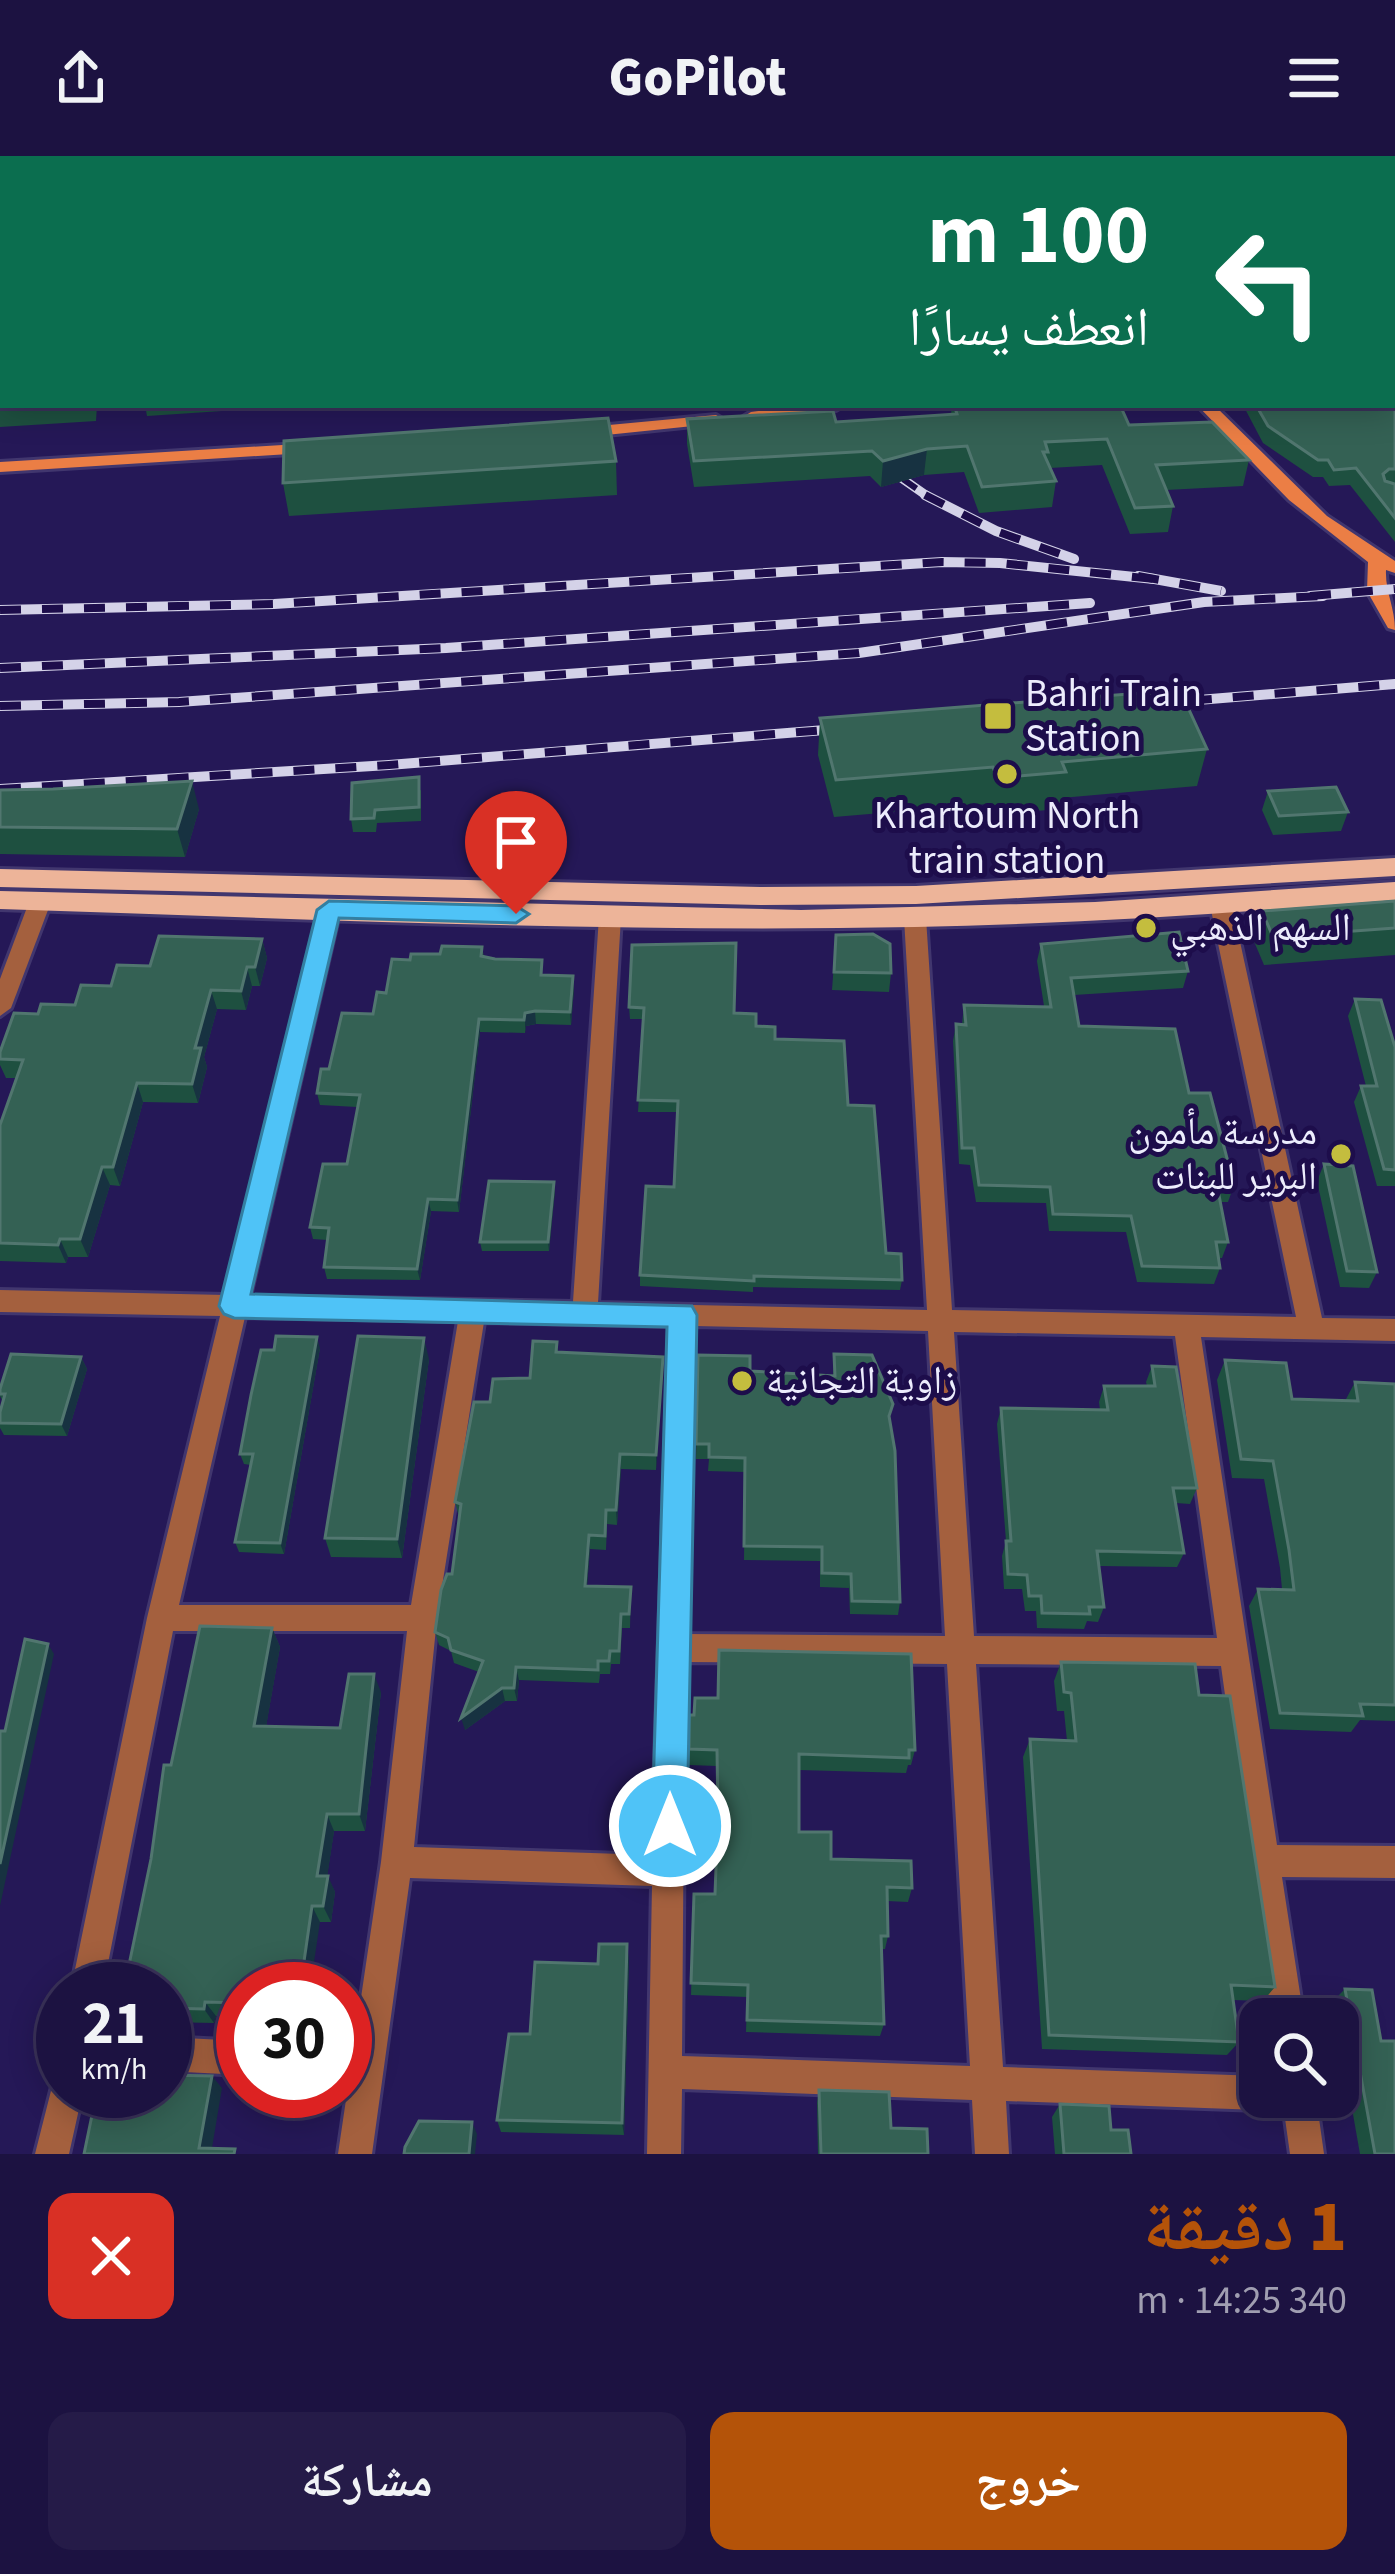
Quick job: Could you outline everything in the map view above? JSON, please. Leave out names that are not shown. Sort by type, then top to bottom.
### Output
[{"type":"main road","points":[[0,878],[805,896],[1198,882],[1395,867]]},
{"type":"main road","points":[[0,900],[610,917],[915,918],[1221,905],[1395,891]]},
{"type":"street","points":[[558,434],[807,408]]},
{"type":"street","points":[[1208,408],[1291,490],[1386,564],[1376,591],[1395,625]]},
{"type":"street","points":[[0,467],[326,448]]},
{"type":"street","points":[[0,1008],[40,902]]},
{"type":"street","points":[[1221,905],[1311,1328]]},
{"type":"street","points":[[92,1962],[160,1618],[329,910]]},
{"type":"street","points":[[585,1313],[610,917]]},
{"type":"street","points":[[915,918],[992,2154]]},
{"type":"street","points":[[0,1301],[1395,1330]]},
{"type":"street","points":[[372,1985],[397,1862],[424,1618],[473,1311]]},
{"type":"street","points":[[664,2154],[671,1648],[682,1315]]},
{"type":"street","points":[[1186,1326],[1284,1998]]},
{"type":"street","points":[[160,1618],[424,1618]]},
{"type":"street","points":[[671,1648],[1233,1652]]},
{"type":"street","points":[[1264,1861],[1395,1862]]},
{"type":"street","points":[[397,1862],[669,1871]]},
{"type":"street","points":[[667,2072],[1239,2092]]},
{"type":"street","points":[[52,2154],[60,2118]]},
{"type":"street","points":[[355,2118],[355,2154]]},
{"type":"street","points":[[1301,2118],[1307,2154]]},
{"type":"building","points":[[955,408],[1121,408],[1129,425],[1212,422],[1249,460],[1156,465],[1173,506],[1135,508],[1107,439],[1045,442],[1048,452],[1043,452],[1056,481],[982,487],[967,446],[927,449],[883,461],[872,451],[694,461],[687,419],[833,411],[836,422],[957,414]]},
{"type":"building","points":[[1258,408],[1395,408],[1395,469],[1383,474],[1385,481],[1395,484],[1395,518],[1356,468],[1334,470],[1328,460],[1318,460],[1268,426]]},
{"type":"building","points":[[608,418],[616,461],[283,483],[284,441]]},
{"type":"building","points":[[1180,690],[1207,749],[1062,762],[1066,772],[997,778],[993,767],[836,780],[820,718]]},
{"type":"building","points":[[419,777],[419,807],[375,810],[374,818],[351,819],[352,783]]},
{"type":"building","points":[[192,781],[177,829],[0,827],[0,790]]},
{"type":"building","points":[[1336,787],[1348,812],[1279,816],[1268,791]]},
{"type":"building","points":[[1395,901],[1395,928],[1273,937],[1262,911]]},
{"type":"building","points":[[1179,932],[1188,971],[1071,978],[1079,1026],[1175,1029],[1189,1093],[1210,1093],[1234,1185],[1217,1185],[1228,1242],[1216,1242],[1220,1268],[1142,1266],[1131,1216],[1053,1214],[1050,1187],[979,1185],[974,1148],[962,1148],[956,1024],[966,1025],[964,1005],[1051,1007],[1041,944]]},
{"type":"building","points":[[873,934],[890,944],[891,973],[834,972],[836,935]]},
{"type":"building","points":[[159,936],[262,939],[255,967],[247,967],[241,991],[211,990],[195,1048],[201,1048],[192,1084],[137,1083],[113,1167],[102,1167],[80,1239],[60,1239],[58,1245],[0,1243],[0,1125],[23,1060],[0,1059],[14,1013],[38,1014],[41,1004],[75,1005],[81,985],[111,986],[117,965],[150,966]]},
{"type":"building","points":[[736,943],[734,1013],[756,1014],[756,1026],[775,1027],[775,1039],[844,1041],[848,1105],[874,1106],[886,1253],[901,1254],[902,1280],[754,1276],[754,1281],[640,1275],[646,1186],[674,1187],[678,1101],[638,1100],[644,1008],[629,1007],[632,945]]},
{"type":"building","points":[[442,946],[482,947],[481,956],[495,959],[542,960],[541,975],[573,976],[570,1012],[535,1011],[525,1013],[524,1020],[479,1019],[457,1200],[428,1199],[417,1269],[324,1267],[329,1228],[310,1227],[323,1164],[347,1164],[360,1095],[317,1093],[321,1069],[329,1069],[342,1013],[373,1014],[377,992],[386,993],[392,959],[440,954]]},
{"type":"building","points":[[1355,999],[1381,1000],[1395,1047],[1395,1170],[1384,1169],[1361,1086],[1377,1086]]},
{"type":"building","points":[[1324,1164],[1353,1166],[1377,1272],[1347,1271]]},
{"type":"building","points":[[489,1181],[554,1182],[548,1242],[480,1242]]},
{"type":"building","points":[[276,1336],[317,1337],[280,1543],[235,1542],[253,1454],[240,1454],[251,1395],[261,1350],[274,1350]]},
{"type":"building","points":[[358,1336],[424,1338],[397,1539],[325,1538]]},
{"type":"building","points":[[533,1341],[557,1342],[556,1352],[663,1357],[656,1455],[620,1454],[616,1510],[606,1510],[605,1536],[589,1535],[585,1586],[631,1587],[629,1614],[621,1614],[619,1651],[610,1651],[609,1661],[598,1661],[598,1670],[516,1667],[514,1688],[502,1688],[461,1718],[483,1661],[451,1650],[448,1638],[435,1632],[441,1590],[447,1574],[452,1574],[461,1504],[455,1502],[474,1402],[490,1402],[493,1379],[530,1378]]},
{"type":"building","points":[[11,1354],[81,1357],[61,1424],[0,1423],[5,1394],[0,1389]]},
{"type":"building","points":[[834,1354],[872,1355],[893,1404],[889,1416],[895,1451],[900,1602],[852,1601],[851,1574],[822,1573],[822,1547],[744,1546],[745,1458],[709,1457],[709,1444],[696,1444],[698,1355],[750,1356],[750,1371],[835,1376]]},
{"type":"building","points":[[1225,1360],[1286,1363],[1292,1399],[1358,1401],[1355,1382],[1395,1384],[1395,1705],[1360,1704],[1363,1716],[1280,1713],[1258,1589],[1294,1590],[1289,1550],[1273,1461],[1241,1459]]},
{"type":"building","points":[[1152,1366],[1176,1367],[1197,1488],[1173,1488],[1184,1553],[1097,1551],[1104,1607],[1089,1607],[1090,1614],[1042,1613],[1041,1596],[1029,1596],[1027,1575],[1008,1574],[1006,1541],[1011,1541],[1001,1408],[1108,1410],[1104,1386],[1155,1386]]},
{"type":"building","points":[[200,1626],[272,1628],[254,1726],[340,1728],[349,1674],[374,1674],[359,1814],[327,1814],[317,1876],[328,1876],[323,1906],[312,1906],[304,1962],[216,1962],[216,2002],[205,2002],[204,2009],[192,2009],[192,1962],[130,1962],[164,1765],[171,1765]]},
{"type":"building","points":[[25,1639],[48,1644],[0,1864],[0,1731],[5,1731]]},
{"type":"building","points":[[719,1650],[911,1654],[915,1750],[909,1750],[909,1758],[799,1754],[799,1832],[831,1832],[831,1859],[911,1861],[912,1888],[887,1887],[888,1936],[881,1936],[884,2024],[747,2020],[748,1985],[691,1983],[694,1894],[715,1894],[718,1815],[717,1750],[689,1749],[689,1715],[694,1715],[695,1698],[718,1698]]},
{"type":"building","points":[[1061,1662],[1195,1664],[1199,1695],[1230,1696],[1275,1987],[1231,1985],[1239,2042],[1049,2035],[1030,1739],[1076,1741],[1071,1693],[1064,1692]]},
{"type":"building","points":[[599,1944],[627,1944],[622,2123],[497,2120],[509,2034],[530,2034],[535,1962],[598,1964]]},
{"type":"building","points":[[1345,1989],[1372,1990],[1381,2041],[1395,2041],[1395,2154],[1375,2154],[1359,2066],[1359,1998],[1347,1998]]},
{"type":"building","points":[[192,2076],[212,2076],[199,2148],[235,2149],[234,2154],[84,2154],[91,2118],[192,2118]]},
{"type":"building","points":[[819,2090],[889,2092],[891,2128],[927,2129],[928,2154],[821,2154]]},
{"type":"building","points":[[1060,2104],[1109,2106],[1111,2130],[1128,2130],[1131,2154],[1064,2154]]},
{"type":"building","points":[[419,2121],[472,2122],[469,2154],[404,2154]]},
{"type":"railway","points":[[877,461],[928,496]]},
{"type":"railway","points":[[928,496],[996,531],[1074,559]]},
{"type":"railway","points":[[0,610],[274,604],[942,562],[1000,563],[1154,579]]},
{"type":"railway","points":[[1138,576],[1221,591]]},
{"type":"railway","points":[[1310,596],[1395,589]]},
{"type":"railway","points":[[0,706],[179,702],[859,653],[1204,602],[1323,596]]},
{"type":"railway","points":[[0,668],[446,648],[1090,603]]},
{"type":"railway","points":[[1149,704],[1395,684]]},
{"type":"railway","points":[[0,789],[389,765],[850,728]]},
{"type":"place","name":"Bahri Train Station","points":[[998,716]]},
{"type":"place","name":"Khartoum North train station","points":[[1007,774]]},
{"type":"place","name":"السهم الذهبي","points":[[1146,928]]},
{"type":"place","name":"مدرسة مأمون البرير للبنات","points":[[1341,1154]]},
{"type":"place","name":"زاوية التجانية","points":[[742,1381]]},
{"type":"route","points":[[516,914],[329,910],[234,1306],[682,1315],[670,1826]]}]
